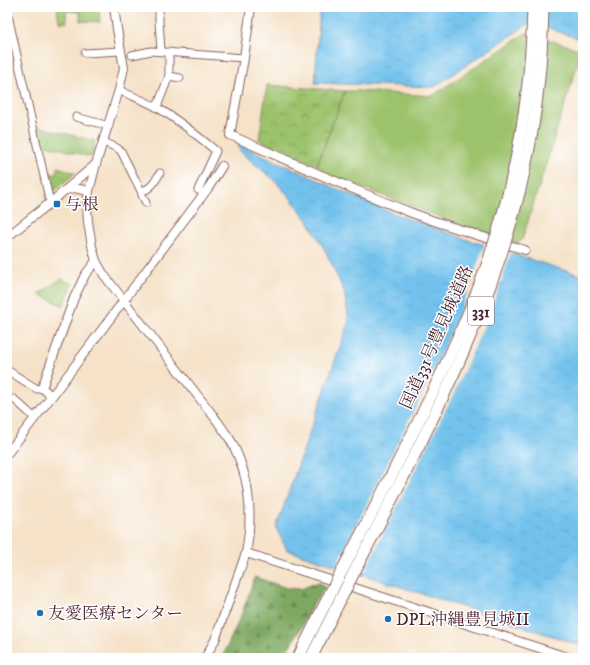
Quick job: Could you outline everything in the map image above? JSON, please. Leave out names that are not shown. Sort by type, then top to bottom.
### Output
[{"type":"highway","name":"国道331号豊見城道路","points":[[311,658],[339,590],[445,366],[482,278],[506,203],[516,159],[529,81],[533,7]]},
{"type":"highway","name":"国道331号豊見城道路","points":[[298,658],[339,590],[418,446],[474,328],[504,245],[527,162],[539,79],[543,7]]},
{"type":"street","points":[[114,7],[124,68],[120,90],[96,164],[89,191],[87,206],[88,222],[96,261],[104,275],[215,418],[231,442],[246,479],[249,507],[249,539],[246,553],[214,640],[205,658]]},
{"type":"street","points":[[159,7],[161,51]]},
{"type":"street","points":[[251,7],[244,58],[230,135],[328,179],[414,213],[525,250]]},
{"type":"street","points":[[7,11],[50,203]]},
{"type":"street","points":[[85,53],[122,51]]},
{"type":"street","points":[[132,55],[151,51],[161,51],[244,58]]},
{"type":"street","points":[[157,107],[170,76],[169,52]]},
{"type":"street","points":[[170,76],[180,78]]},
{"type":"street","points":[[120,90],[157,107],[189,129],[216,151],[198,190]]},
{"type":"street","points":[[76,117],[109,126]]},
{"type":"street","points":[[104,142],[118,148],[121,151],[146,203]]},
{"type":"street","points":[[7,237],[96,164]]},
{"type":"street","points":[[7,454],[209,187],[222,166]]},
{"type":"street","points":[[141,191],[149,188],[160,174]]},
{"type":"street","points":[[65,190],[74,188],[89,191]]},
{"type":"street","points":[[42,388],[74,298],[85,275],[96,261]]},
{"type":"street","points":[[7,370],[37,389],[42,388],[52,396]]},
{"type":"street","points":[[14,399],[35,418]]},
{"type":"street","points":[[246,553],[358,588],[570,658]]},
{"type":"green space","points":[[57,8],[99,8],[100,22],[80,21],[80,12],[66,11],[67,22],[59,22]]},
{"type":"green space","points":[[526,33],[582,50],[522,240],[517,243],[458,224],[327,174],[317,165],[345,91],[432,96]]},
{"type":"green space","points":[[267,85],[345,91],[317,165],[259,140]]},
{"type":"green space","points":[[36,126],[95,141],[91,157],[39,143]]},
{"type":"green space","points":[[58,167],[75,173],[52,193],[46,171],[56,175]]},
{"type":"green space","points":[[61,279],[73,284],[63,306],[39,294]]},
{"type":"green space","points":[[255,577],[287,588],[301,589],[313,584],[321,583],[325,588],[312,606],[300,630],[282,658],[222,658],[242,613]]},
{"type":"water","points":[[320,7],[583,7],[583,40],[531,22],[434,87],[315,83]]},
{"type":"water","points":[[238,144],[382,209],[465,239],[583,276],[583,646],[287,550],[276,528],[349,321],[344,291],[325,250],[307,219],[289,196],[272,178],[240,151]]},
{"type":"pier","points":[[485,243],[511,252],[489,315],[453,395],[362,576],[335,568],[445,346],[462,307]]},
{"type":"place","name":"与根","points":[[57,204]]},
{"type":"place","name":"友愛医療センター","points":[[40,613]]},
{"type":"place","name":"DPL沖縄豊見城II","points":[[388,619]]}]
